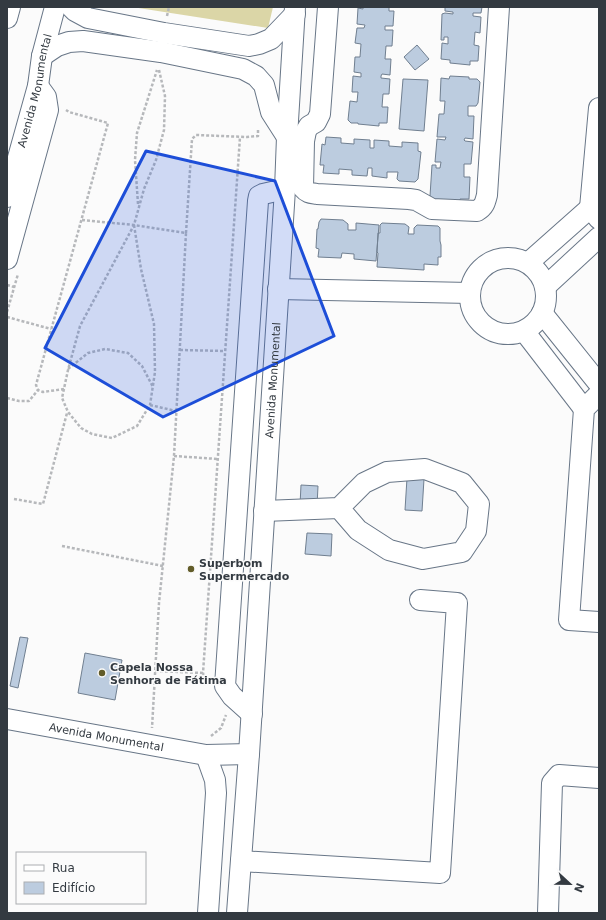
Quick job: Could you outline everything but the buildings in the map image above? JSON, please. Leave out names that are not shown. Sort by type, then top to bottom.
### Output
[{"type":"street","points":[[7,18],[10,7]]},
{"type":"street","name":"Avenida Monumental","points":[[7,197],[10,173],[38,86],[42,56],[55,7]]},
{"type":"street","points":[[71,7],[88,18],[249,46],[271,39],[295,11]]},
{"type":"street","points":[[328,7],[320,114],[316,122],[307,128],[305,136],[303,188],[308,192],[317,194],[409,199],[416,200],[432,209],[477,211],[482,208],[487,195],[499,7]]},
{"type":"street","name":"Avenida Monumental","points":[[237,913],[252,714],[295,11]]},
{"type":"street","points":[[42,56],[57,46],[69,42],[83,41],[161,52],[243,69],[256,76],[264,85],[271,112],[287,137]]},
{"type":"street","points":[[7,259],[48,110],[46,97],[38,86]]},
{"type":"street","points":[[528,263],[595,213],[599,108]]},
{"type":"street","points":[[252,714],[232,696],[225,686],[258,201],[259,196],[263,194],[285,189]]},
{"type":"street","points":[[545,287],[599,237]]},
{"type":"street","points":[[510,257],[528,263],[539,273],[545,287],[546,300],[542,313],[534,324],[524,331],[508,334],[493,331],[480,322],[472,308],[470,293],[476,274],[491,262],[510,257]]},
{"type":"street","points":[[278,288],[470,293]]},
{"type":"street","points":[[542,313],[599,384]]},
{"type":"street","points":[[524,331],[584,409]]},
{"type":"street","points":[[599,394],[584,409],[569,620],[599,622]]},
{"type":"street","points":[[264,511],[339,508],[364,483],[387,472],[425,469],[462,483],[479,504],[476,531],[462,552],[423,559],[389,550],[358,530],[339,508]]},
{"type":"street","points":[[241,861],[440,873],[456,603],[420,600]]},
{"type":"street","name":"Avenida Monumental","points":[[7,719],[207,746],[249,754]]},
{"type":"street","points":[[207,746],[215,780],[216,793],[208,913]]},
{"type":"street","points":[[548,913],[552,783],[559,775],[599,778]]},
{"type":"path","points":[[134,225],[141,269],[154,324],[155,372],[150,405],[137,426],[112,438],[92,434],[81,428],[68,412],[62,398],[80,326],[134,225],[138,206],[156,160],[164,130],[165,96],[159,65],[137,133],[136,160],[138,206]]},
{"type":"path","points":[[38,390],[36,384],[108,123],[64,110]]},
{"type":"path","points":[[158,731],[152,730],[155,671],[159,603],[174,456],[192,139],[196,135],[240,137],[258,136],[258,123]]},
{"type":"path","points":[[207,689],[203,673],[240,137]]},
{"type":"path","points":[[82,220],[134,225],[186,233]]},
{"type":"path","points":[[7,285],[14,287]]},
{"type":"path","points":[[7,317],[51,329]]},
{"type":"path","points":[[68,370],[88,353],[105,349],[128,353],[142,366],[153,387]]},
{"type":"path","points":[[180,350],[225,351]]},
{"type":"path","points":[[38,390],[43,392],[64,390]]},
{"type":"path","points":[[7,398],[19,401],[29,401],[38,390]]},
{"type":"path","points":[[150,405],[176,411]]},
{"type":"path","points":[[14,499],[43,504],[68,412]]},
{"type":"path","points":[[174,456],[218,459]]},
{"type":"path","points":[[62,546],[163,566]]},
{"type":"path","points":[[155,671],[203,673]]},
{"type":"path","points":[[207,746],[221,728],[226,714]]},
{"type":"highlighted area","points":[[146,151],[275,181],[334,336],[163,417],[45,348]]},
{"type":"shaded area","points":[[132,7],[273,7],[268,28]]},
{"type":"place","name":"Superbom Supermercado","points":[[191,569]]},
{"type":"place","name":"Capela Nossa Senhora de Fátima","points":[[102,673]]}]
